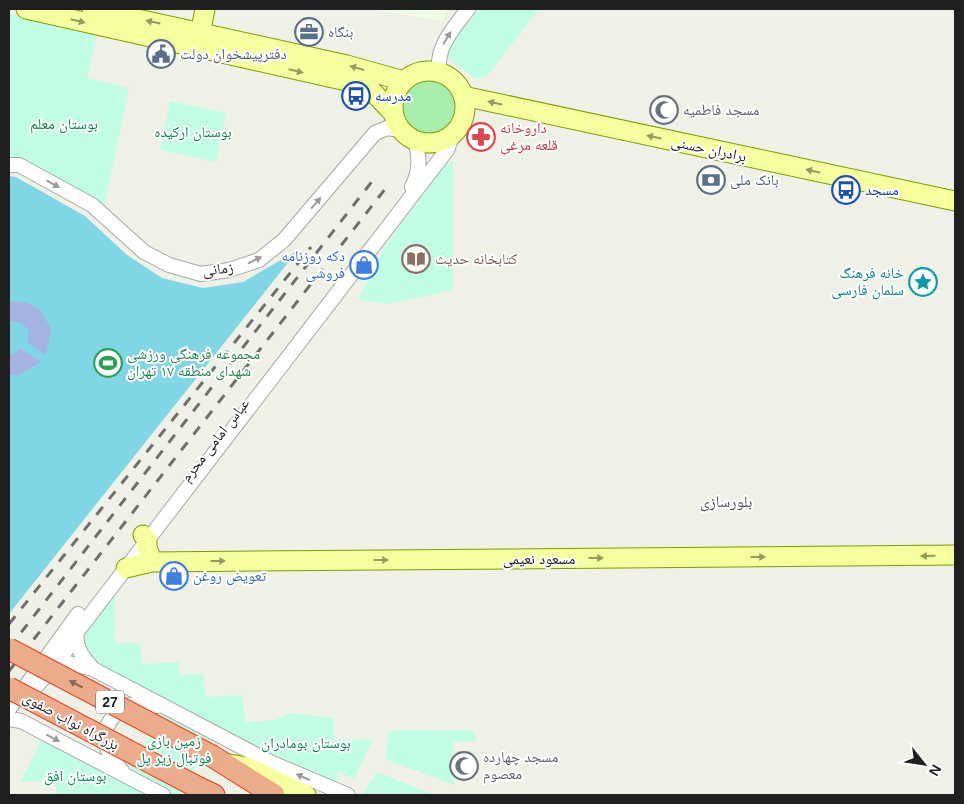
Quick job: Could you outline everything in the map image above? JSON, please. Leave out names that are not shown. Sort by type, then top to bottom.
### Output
[{"type":"highway","name":"27","points":[[9,649],[217,760],[274,795]]},
{"type":"highway","name":"بزرگراه نواب صفوی","points":[[11,699],[207,792]]},
{"type":"main road","points":[[28,9],[263,55],[351,82],[371,90],[403,128],[435,142],[453,134],[463,119],[463,96],[455,83],[439,73],[420,72],[404,81],[397,91],[393,102],[403,128]]},
{"type":"main road","points":[[92,9],[199,41]]},
{"type":"main road","points":[[199,41],[205,9]]},
{"type":"main road","points":[[263,55],[347,65],[404,81]]},
{"type":"main road","name":"برادران حسنی","points":[[463,96],[955,201]]},
{"type":"main road","points":[[145,537],[152,562]]},
{"type":"main road","name":"مسعود نعیمی","points":[[126,568],[152,562],[955,555]]},
{"type":"main road","points":[[217,760],[247,767],[306,795]]},
{"type":"street","points":[[439,73],[438,54],[446,38],[468,9]]},
{"type":"street","name":"زمانی","points":[[9,165],[19,165],[92,205],[144,252],[169,265],[201,274],[229,270],[258,260],[284,240],[375,133],[388,128],[403,128]]},
{"type":"street","name":"عباس امامی محرم","points":[[11,699],[46,659],[78,615],[145,537],[411,188],[417,176],[419,165],[403,128]]},
{"type":"street","name":"عباس امامی محرم","points":[[231,425],[447,150],[453,134]]},
{"type":"street","name":"عباس امامی محرم","points":[[9,714],[22,703],[60,660],[77,632],[126,568],[145,537]]},
{"type":"street","points":[[77,632],[78,649],[93,669]]},
{"type":"street","points":[[46,659],[60,660],[93,669],[272,763],[348,795]]},
{"type":"street","points":[[126,776],[114,763],[106,746],[106,729],[110,720],[118,711],[130,705],[164,707]]},
{"type":"street","points":[[9,719],[21,721],[163,795]]},
{"type":"shaded area","points":[[373,9],[449,9],[442,21]]},
{"type":"shaded area","name":"مجموعه فرهنگی ورزشی شهدای منطقه ۱۷ تهران","points":[[9,176],[16,177],[85,216],[127,255],[162,278],[203,288],[243,282],[298,250],[9,614]]},
{"type":"shaded area","points":[[9,301],[26,302],[41,311],[51,329],[46,355],[27,342],[29,331],[22,323],[9,321]]},
{"type":"shaded area","points":[[20,348],[41,362],[19,375],[9,375],[9,353],[13,355]]},
{"type":"green space","points":[[478,9],[539,9],[487,76],[476,79],[451,61],[447,55],[450,45]]},
{"type":"green space","name":"بوستان معلم","points":[[9,14],[97,32],[87,78],[129,88],[104,207],[9,160]]},
{"type":"green space","points":[[429,77],[441,80],[451,86],[457,96],[460,108],[457,120],[451,130],[441,136],[429,139],[417,136],[407,130],[401,120],[398,108],[401,96],[407,86],[417,80]]},
{"type":"green space","name":"بوستان ارکیده","points":[[170,101],[226,113],[216,162],[160,150]]},
{"type":"green space","points":[[453,160],[453,290],[389,304],[358,300],[384,248],[446,164]]},
{"type":"green space","name":"بوستان بومادران","points":[[116,584],[114,643],[140,643],[142,664],[179,662],[180,675],[204,674],[205,697],[243,695],[245,722],[275,720],[290,713],[334,718],[334,740],[373,739],[354,779],[338,771],[337,787],[302,773],[105,668],[88,650],[81,632]]},
{"type":"green space","name":"زمین بازی فوتبال زیر پل","points":[[164,711],[211,739],[180,795],[171,795],[129,773]]},
{"type":"green space","points":[[474,730],[476,742],[453,742],[454,785],[385,759],[389,731]]},
{"type":"green space","name":"بوستان افق","points":[[43,737],[154,795],[57,795],[55,780],[20,782]]},
{"type":"green space","points":[[377,772],[432,794],[436,795],[362,795]]},
{"type":"railway","points":[[9,648],[377,175]]},
{"type":"railway","points":[[9,671],[389,184]]},
{"type":"railway","points":[[9,624],[311,247]]},
{"type":"place","name":"بنگاه","points":[[309,32]]},
{"type":"place","name":"دفترپیشخوان دولت","points":[[161,54]]},
{"type":"place","name":"مدرسه","points":[[356,96]]},
{"type":"place","name":"مسجد فاطمیه","points":[[664,110]]},
{"type":"place","name":"داروخانه قلعه مرغی","points":[[481,137]]},
{"type":"place","name":"بانک ملی","points":[[711,180]]},
{"type":"place","name":"مسجد","points":[[846,190]]},
{"type":"place","name":"کتابخانه حدیث","points":[[416,259]]},
{"type":"place","name":"دکه روزنامه فروشی","points":[[364,265]]},
{"type":"place","name":"خانه فرهنگ سلمان فارسی","points":[[923,282]]},
{"type":"place","name":"مجموعه فرهنگی ورزشی شهدای منطقه ۱۷ تهران","points":[[108,363]]},
{"type":"place","name":"تعویض روغن","points":[[174,576]]},
{"type":"place","name":"مسجد چهارده معصوم","points":[[464,766]]},
{"type":"district","name":"بلورسازی","points":[[726,501]]}]
